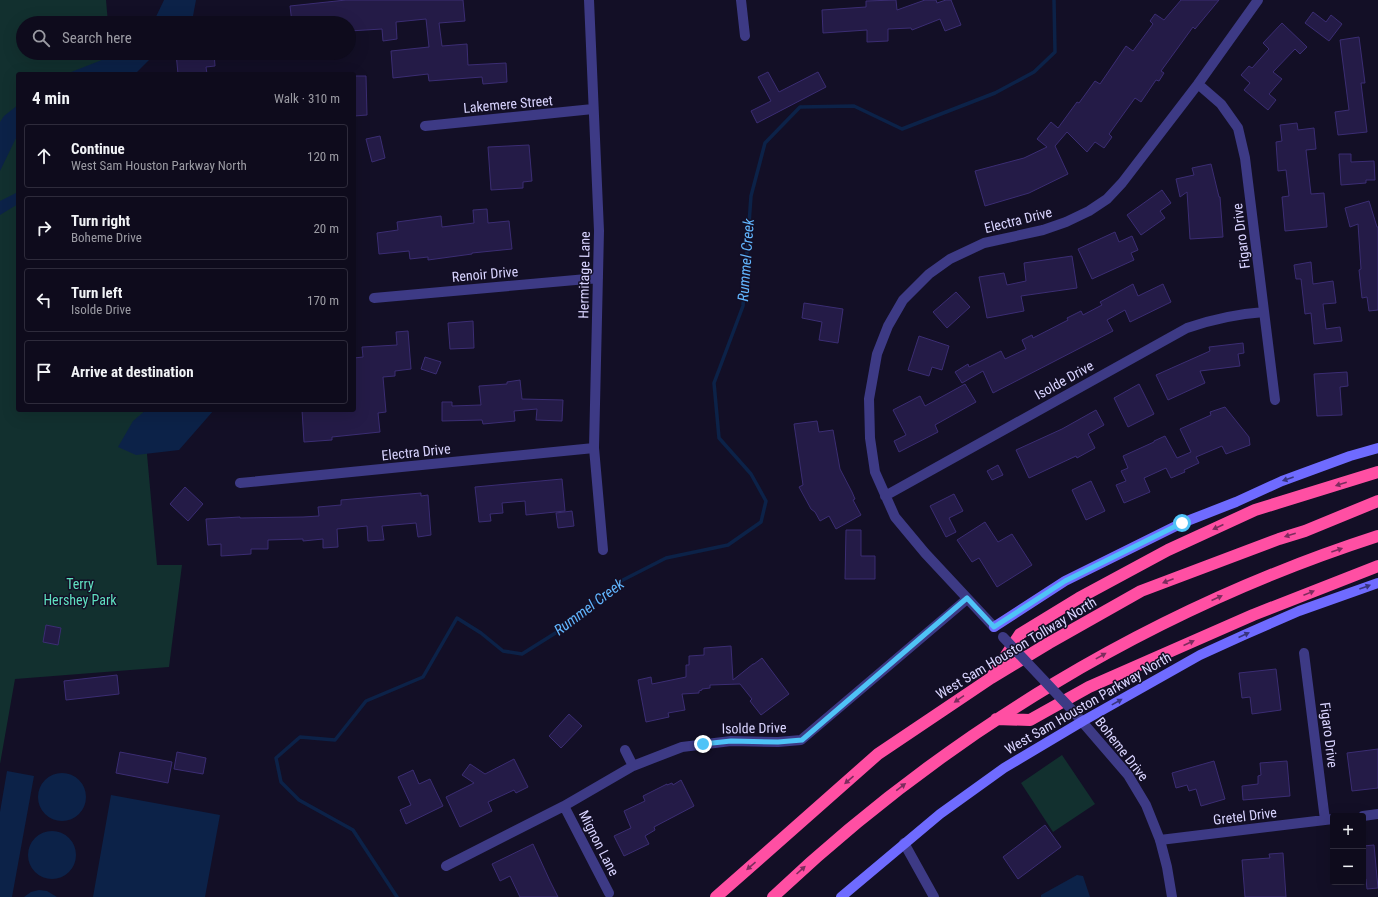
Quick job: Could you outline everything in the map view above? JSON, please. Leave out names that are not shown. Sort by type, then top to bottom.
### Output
[{"type":"highway","points":[[991,678],[1020,634],[1079,598],[1168,550],[1255,510],[1378,472]]},
{"type":"highway","name":"West Sam Houston Tollway North","points":[[716,897],[878,754],[991,678],[1049,643],[1141,592],[1378,501]]},
{"type":"highway","points":[[773,897],[831,844],[882,801],[942,756],[996,719],[1079,668],[1178,616],[1238,589],[1287,569],[1378,536]]},
{"type":"highway","points":[[996,719],[1030,720],[1089,687],[1253,615],[1378,566]]},
{"type":"main road","points":[[994,627],[1065,581],[1182,523],[1236,502],[1282,481],[1350,456],[1378,448]]},
{"type":"main road","name":"West Sam Houston Parkway North","points":[[841,897],[940,814],[1004,768],[1083,721],[1200,655],[1238,637],[1299,611],[1378,582]]},
{"type":"street","name":"Hermitage Lane","points":[[589,0],[599,224],[594,448],[603,550]]},
{"type":"street","points":[[741,0],[745,36]]},
{"type":"street","name":"Electra Drive","points":[[885,496],[875,472],[870,438],[869,399],[877,354],[888,326],[903,300],[928,274],[950,259],[984,243],[1043,230],[1066,222],[1089,211],[1107,199],[1122,183],[1198,84],[1258,0]]},
{"type":"street","name":"Figaro Drive","points":[[1198,84],[1221,104],[1238,128],[1245,158],[1275,400]]},
{"type":"street","name":"Lakemere Street","points":[[425,126],[593,109]]},
{"type":"street","name":"Renoir Drive","points":[[374,298],[598,278]]},
{"type":"street","name":"Isolde Drive","points":[[885,496],[1186,328],[1212,319],[1239,314],[1264,312]]},
{"type":"street","name":"Electra Drive","points":[[240,483],[594,448]]},
{"type":"street","name":"Boheme Drive","points":[[885,496],[895,517],[925,553],[1083,721],[1128,775],[1146,805],[1160,840],[1167,867],[1172,897]]},
{"type":"street","name":"Isolde Drive","points":[[446,866],[564,806],[633,766],[682,747],[731,741],[778,742],[802,740],[967,598]]},
{"type":"street","name":"Figaro Drive","points":[[1304,653],[1329,820]]},
{"type":"street","points":[[625,750],[633,766]]},
{"type":"street","name":"Mignon Lane","points":[[564,806],[609,893]]},
{"type":"street","points":[[1366,816],[1378,814]]},
{"type":"street","name":"Gretel Drive","points":[[1160,840],[1329,820]]},
{"type":"street","points":[[904,843],[934,897]]},
{"type":"green space","name":"Terry Hershey Park","points":[[0,0],[106,0],[107,16],[16,16],[16,60],[112,60],[113,72],[16,72],[16,412],[143,412],[157,565],[182,565],[169,667],[15,679],[0,764]]},
{"type":"green space","points":[[1062,755],[1095,804],[1053,832],[1021,783]]},
{"type":"water","points":[[164,0],[196,0],[193,16],[156,16]]},
{"type":"water","points":[[102,60],[149,60],[137,72],[71,72]]},
{"type":"water","points":[[16,107],[16,138],[0,171],[0,122],[4,116]]},
{"type":"water","points":[[16,193],[16,205],[0,215],[0,201]]},
{"type":"water","points":[[144,412],[212,412],[179,450],[136,455],[118,447],[133,421]]},
{"type":"water","points":[[7,771],[34,776],[12,897],[0,897],[0,812]]},
{"type":"water","points":[[57,773],[67,773],[79,780],[86,792],[86,802],[79,814],[67,821],[57,821],[49,817],[42,810],[38,802],[38,792],[42,784],[49,777]]},
{"type":"water","points":[[111,795],[220,815],[205,897],[93,897]]},
{"type":"water","points":[[47,831],[57,831],[69,838],[76,850],[76,860],[69,872],[57,879],[47,879],[39,875],[32,868],[28,860],[28,850],[32,842],[39,835]]},
{"type":"water","points":[[1077,875],[1083,876],[1090,897],[1041,897],[1041,895]]},
{"type":"water","points":[[39,890],[47,891],[57,897],[24,897],[31,892]]},
{"type":"building","points":[[346,0],[463,0],[465,21],[439,23],[442,46],[467,44],[468,65],[506,63],[507,82],[483,84],[482,77],[429,81],[428,74],[393,78],[391,51],[429,47],[426,19],[396,22],[397,39],[383,41],[382,29],[356,31],[356,16],[291,16],[290,6]]},
{"type":"building","points":[[896,0],[897,10],[925,0],[936,0],[937,3],[951,0],[961,25],[945,31],[940,19],[912,30],[911,28],[888,29],[888,41],[867,42],[867,30],[823,33],[822,10],[866,7],[866,1]]},
{"type":"building","points":[[1181,0],[1219,0],[1195,29],[1193,27],[1161,71],[1164,73],[1159,81],[1156,80],[1141,102],[1135,98],[1109,134],[1112,137],[1104,148],[1095,142],[1087,152],[1067,132],[1055,146],[1068,174],[1029,193],[985,206],[975,171],[1024,158],[1047,147],[1037,139],[1051,122],[1058,128],[1095,81],[1100,84],[1126,46],[1133,51],[1153,24],[1150,21],[1155,14],[1164,20]]},
{"type":"building","points":[[1313,12],[1326,22],[1331,15],[1342,24],[1329,41],[1305,23]]},
{"type":"building","points":[[1282,23],[1307,47],[1300,54],[1295,49],[1273,72],[1282,79],[1269,94],[1276,100],[1268,110],[1244,90],[1250,83],[1241,75],[1249,66],[1252,68],[1269,49],[1263,43]]},
{"type":"building","points":[[1359,37],[1365,83],[1361,83],[1367,132],[1338,135],[1335,112],[1349,110],[1340,40]]},
{"type":"building","points":[[177,60],[215,60],[215,66],[206,67],[207,72],[178,72]]},
{"type":"building","points":[[768,72],[779,92],[818,72],[826,87],[757,123],[751,111],[771,101],[758,77]]},
{"type":"building","points":[[356,76],[366,76],[367,115],[356,116]]},
{"type":"building","points":[[1297,123],[1298,130],[1314,128],[1316,149],[1306,150],[1311,194],[1324,193],[1327,227],[1285,231],[1282,197],[1289,196],[1286,170],[1278,171],[1276,142],[1282,141],[1280,125]]},
{"type":"building","points":[[380,136],[385,158],[372,162],[366,139]]},
{"type":"building","points":[[529,145],[532,181],[523,182],[523,188],[491,190],[488,147]]},
{"type":"building","points":[[1339,154],[1351,154],[1351,162],[1374,161],[1375,180],[1366,180],[1366,183],[1341,185]]},
{"type":"building","points":[[1211,164],[1220,197],[1223,237],[1190,239],[1187,192],[1180,197],[1176,179],[1194,175],[1192,168]]},
{"type":"building","points":[[1162,190],[1171,203],[1160,211],[1165,218],[1141,235],[1127,215]]},
{"type":"building","points":[[1369,201],[1378,227],[1378,310],[1369,311],[1367,297],[1362,298],[1359,270],[1361,269],[1358,224],[1350,227],[1345,208]]},
{"type":"building","points":[[487,209],[488,223],[509,221],[512,249],[472,253],[428,260],[428,257],[410,259],[409,251],[379,254],[377,233],[398,230],[397,222],[441,216],[442,227],[474,223],[473,210]]},
{"type":"building","points":[[1115,232],[1119,242],[1132,236],[1138,250],[1131,253],[1134,260],[1092,279],[1078,249]]},
{"type":"building","points":[[1072,256],[1077,288],[1021,296],[1024,311],[987,318],[979,277],[1004,273],[1007,285],[1026,281],[1024,263]]},
{"type":"building","points":[[1311,262],[1313,284],[1333,281],[1336,303],[1323,304],[1326,329],[1340,327],[1342,341],[1314,344],[1311,313],[1305,314],[1301,279],[1296,279],[1294,265]]},
{"type":"building","points":[[1133,284],[1138,296],[1163,284],[1171,302],[1130,322],[1125,310],[1107,320],[1113,331],[993,393],[983,371],[962,383],[955,372],[968,364],[969,367],[1001,351],[1005,359],[1026,349],[1022,340],[1032,335],[1033,338],[1068,320],[1067,318],[1081,311],[1083,315],[1102,305],[1100,302]]},
{"type":"building","points":[[956,292],[970,307],[947,328],[933,312]]},
{"type":"building","points":[[804,303],[843,309],[838,343],[819,340],[822,322],[802,318]]},
{"type":"building","points":[[473,321],[474,348],[450,349],[448,323]]},
{"type":"building","points":[[408,331],[411,369],[395,371],[395,376],[383,377],[386,412],[378,413],[380,432],[332,437],[332,440],[304,442],[302,412],[356,412],[356,358],[363,357],[362,347],[397,345],[396,332]]},
{"type":"building","points":[[919,336],[949,346],[942,370],[932,367],[929,376],[908,370]]},
{"type":"building","points":[[1243,343],[1244,353],[1238,354],[1240,366],[1200,371],[1205,383],[1168,400],[1156,375],[1210,351],[1209,347]]},
{"type":"building","points":[[425,357],[441,362],[436,374],[421,369]]},
{"type":"building","points":[[1347,372],[1348,386],[1340,387],[1342,415],[1317,416],[1314,374]]},
{"type":"building","points":[[520,380],[522,399],[563,400],[562,421],[536,420],[537,409],[514,411],[515,421],[483,424],[482,420],[442,421],[442,402],[452,402],[452,406],[481,405],[479,386],[507,384],[507,382]]},
{"type":"building","points":[[965,384],[976,402],[935,425],[938,432],[899,452],[894,441],[906,435],[893,410],[920,396],[925,406]]},
{"type":"building","points":[[1139,384],[1154,414],[1128,427],[1114,398]]},
{"type":"building","points":[[1225,407],[1249,437],[1250,445],[1226,454],[1222,446],[1196,457],[1199,463],[1184,470],[1185,472],[1171,478],[1166,468],[1144,478],[1150,492],[1124,503],[1116,485],[1126,481],[1121,471],[1128,468],[1123,456],[1165,436],[1177,458],[1191,452],[1180,429],[1211,415],[1210,412]]},
{"type":"building","points":[[1096,410],[1104,425],[1088,434],[1095,448],[1077,458],[1076,456],[1029,478],[1016,450],[1062,429]]},
{"type":"building","points":[[817,421],[819,432],[833,430],[840,469],[852,492],[855,499],[853,500],[861,515],[836,529],[829,516],[820,521],[815,512],[811,509],[799,487],[803,485],[794,424]]},
{"type":"building","points":[[998,465],[1003,475],[992,480],[987,471]]},
{"type":"building","points":[[562,479],[565,511],[526,515],[525,501],[502,503],[503,513],[490,514],[491,521],[479,522],[475,487]]},
{"type":"building","points":[[1091,481],[1105,511],[1086,520],[1072,490]]},
{"type":"building","points":[[185,487],[203,504],[188,521],[170,504]]},
{"type":"building","points":[[421,493],[421,496],[428,495],[431,535],[418,537],[416,523],[382,526],[384,540],[368,541],[367,526],[337,529],[338,547],[323,548],[323,539],[303,541],[303,539],[268,540],[268,549],[251,549],[251,554],[221,556],[221,544],[208,545],[206,519],[319,516],[318,507],[341,505],[341,500]]},
{"type":"building","points":[[954,494],[963,511],[949,518],[956,532],[946,537],[930,506]]},
{"type":"building","points":[[572,511],[574,526],[558,528],[556,513]]},
{"type":"building","points":[[985,522],[998,542],[1012,534],[1032,565],[997,587],[979,558],[972,562],[957,540]]},
{"type":"building","points":[[846,530],[861,530],[861,556],[875,556],[875,579],[845,579]]},
{"type":"building","points":[[46,625],[61,628],[58,645],[43,642]]},
{"type":"building","points":[[731,646],[733,680],[762,658],[789,694],[761,715],[750,701],[752,699],[740,684],[710,685],[710,688],[702,689],[699,693],[682,694],[685,710],[668,713],[669,717],[646,722],[638,680],[651,677],[652,684],[686,677],[686,665],[689,665],[689,656],[704,655],[704,648]]},
{"type":"building","points":[[1276,669],[1281,710],[1252,714],[1250,697],[1242,698],[1239,673]]},
{"type":"building","points":[[117,675],[119,694],[66,700],[64,681]]},
{"type":"building","points":[[569,714],[582,726],[561,748],[549,736]]},
{"type":"building","points":[[1378,749],[1378,788],[1352,791],[1347,753]]},
{"type":"building","points":[[120,752],[172,762],[168,783],[116,773]]},
{"type":"building","points":[[177,752],[206,758],[203,774],[174,769]]},
{"type":"building","points":[[514,759],[528,787],[516,793],[514,790],[488,802],[492,811],[460,827],[446,797],[474,783],[462,775],[470,764],[485,774]]},
{"type":"building","points":[[1214,761],[1225,799],[1201,806],[1196,789],[1189,791],[1187,785],[1176,788],[1172,773]]},
{"type":"building","points":[[1287,761],[1290,796],[1243,800],[1242,786],[1258,784],[1258,776],[1261,775],[1260,763]]},
{"type":"building","points":[[413,770],[419,784],[430,779],[443,806],[406,824],[400,810],[411,805],[398,777]]},
{"type":"building","points":[[681,780],[694,806],[654,827],[655,830],[645,836],[649,844],[624,856],[614,836],[631,828],[624,811],[645,801],[643,796],[667,784],[672,783],[673,785]]},
{"type":"building","points":[[1045,825],[1061,847],[1018,879],[1003,857]]},
{"type":"building","points":[[533,844],[558,897],[520,897],[510,876],[500,881],[492,864]]},
{"type":"building","points":[[1374,845],[1378,888],[1367,889],[1366,846]]},
{"type":"building","points":[[1283,853],[1286,897],[1245,897],[1242,860],[1270,858],[1269,854]]},
{"type":"waterway","name":"Rummel Creek","points":[[397,897],[353,830],[299,800],[281,782],[276,758],[300,737],[335,740],[366,701],[423,677],[457,618],[481,633],[503,651],[522,654],[565,627],[619,582],[666,558],[728,545],[761,522],[766,501],[751,474],[719,438],[714,383],[743,306],[751,196],[765,143],[800,107],[854,106],[902,129],[995,93],[1034,72],[1055,52],[1054,0]]},
{"type":"route","points":[[703,744],[731,741],[778,742],[802,740],[967,598],[994,627],[1065,581],[1182,523]]}]
